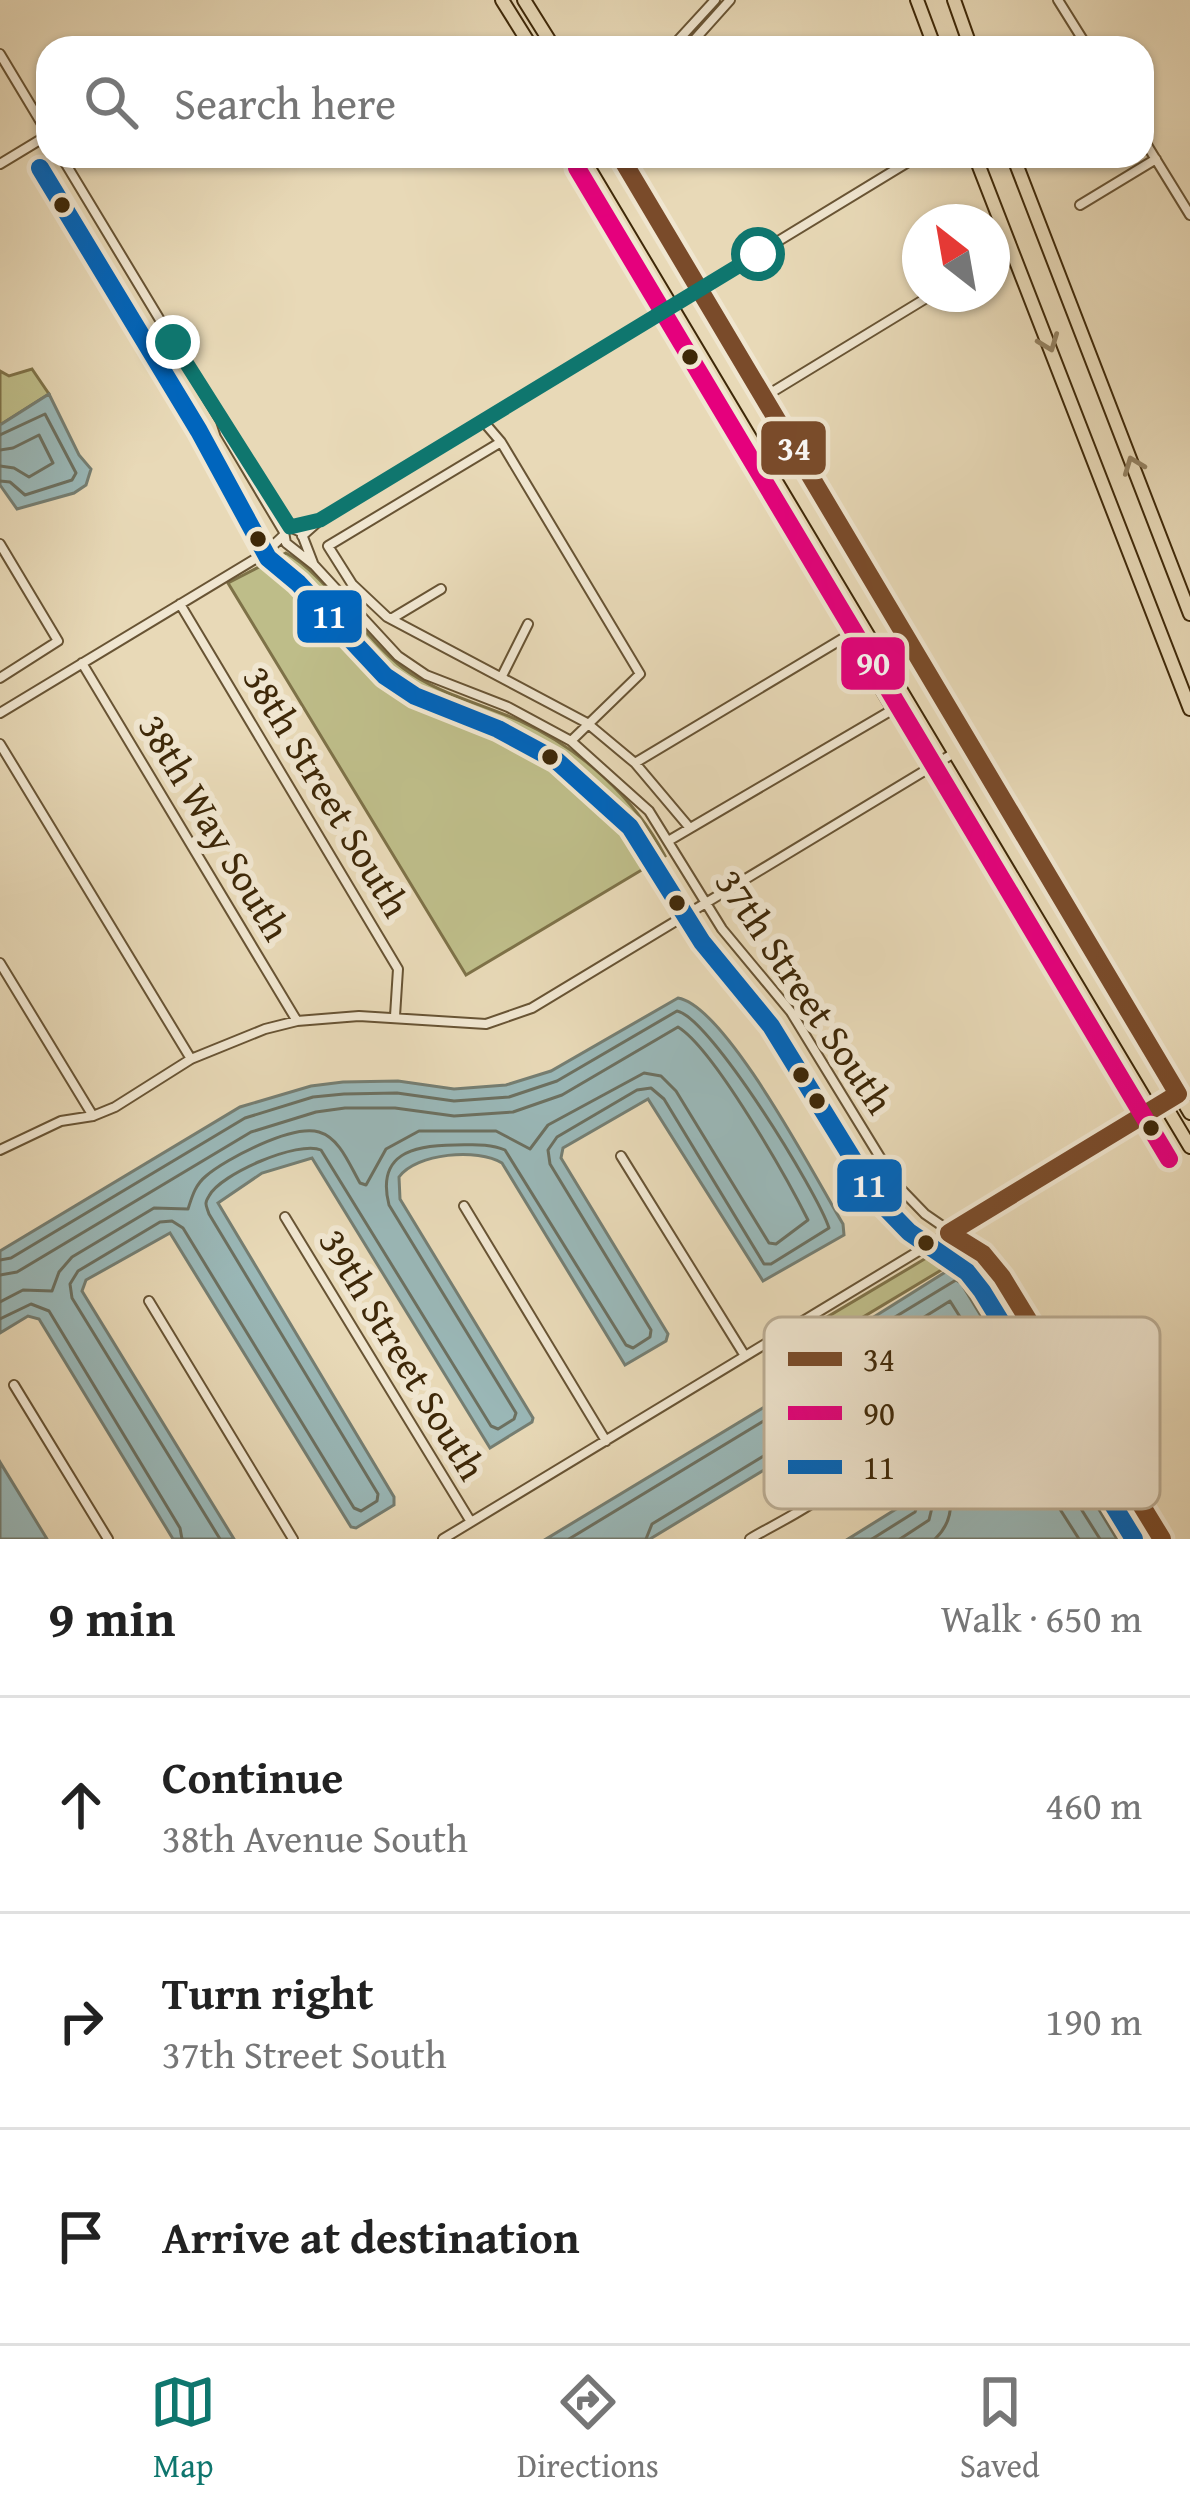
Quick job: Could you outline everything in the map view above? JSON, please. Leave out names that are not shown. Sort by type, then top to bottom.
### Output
[{"type":"highway","points":[[502,0],[524,36]]},
{"type":"highway","points":[[524,0],[546,36]]},
{"type":"highway","points":[[917,0],[930,36]]},
{"type":"highway","points":[[954,0],[966,36]]},
{"type":"highway","points":[[605,168],[1190,1147]]},
{"type":"highway","points":[[617,168],[638,201],[655,213]]},
{"type":"highway","points":[[627,168],[1190,1113]]},
{"type":"highway","points":[[980,168],[1190,709]]},
{"type":"highway","points":[[1018,168],[1190,614]]},
{"type":"highway","points":[[777,453],[794,467],[808,490],[823,496]]},
{"type":"highway","points":[[808,506],[820,511],[840,543],[857,554]]},
{"type":"highway","points":[[1042,900],[1067,921],[1075,921]]},
{"type":"highway","points":[[1060,931],[1071,931],[1095,954]]},
{"type":"street","points":[[681,36],[715,0]]},
{"type":"street","points":[[698,36],[730,0]]},
{"type":"street","points":[[1058,0],[1080,36]]},
{"type":"street","points":[[0,54],[36,115]]},
{"type":"street","points":[[0,164],[36,142]]},
{"type":"street","points":[[1154,156],[1190,214]]},
{"type":"street","name":"37th Street South","points":[[68,168],[224,433],[314,565],[377,635],[426,676],[508,707],[572,741],[649,811],[730,940],[791,1012],[896,1185],[949,1233],[983,1254],[1026,1317]]},
{"type":"street","points":[[0,713],[898,168]]},
{"type":"street","points":[[1080,206],[1141,168]]},
{"type":"street","points":[[764,397],[903,312]]},
{"type":"street","points":[[483,421],[640,674],[572,741]]},
{"type":"street","points":[[500,442],[328,547],[352,584],[391,619],[587,722],[635,764],[689,827]]},
{"type":"street","points":[[0,544],[58,641],[0,678]]},
{"type":"street","points":[[391,619],[441,590]]},
{"type":"street","name":"38th Street South","points":[[180,604],[398,968],[394,1016]]},
{"type":"street","points":[[502,677],[527,624]]},
{"type":"street","points":[[635,764],[847,636],[892,710],[670,840]]},
{"type":"street","name":"38th Way South","points":[[82,663],[297,1021]]},
{"type":"street","points":[[0,744],[191,1058]]},
{"type":"street","points":[[0,1150],[61,1121],[115,1107],[191,1058],[227,1042],[297,1021],[394,1016],[459,1025],[507,1019],[969,744]]},
{"type":"street","points":[[0,963],[93,1116]]},
{"type":"street","points":[[811,1317],[1178,1094]]},
{"type":"street","points":[[621,1156],[745,1356]]},
{"type":"street","points":[[464,1206],[605,1441]]},
{"type":"street","name":"39th Street South","points":[[285,1216],[471,1522]]},
{"type":"street","points":[[149,1301],[293,1539]]},
{"type":"street","points":[[443,1539],[764,1345]]},
{"type":"street","points":[[14,1385],[108,1539]]},
{"type":"street","points":[[750,1539],[799,1509]]},
{"type":"street","name":"37th Street South","points":[[1144,1509],[1162,1539]]},
{"type":"shaded area","points":[[32,369],[49,394],[0,425],[0,371],[9,376]]},
{"type":"shaded area","points":[[286,553],[315,575],[374,640],[416,677],[542,732],[585,760],[638,814],[665,856],[466,975],[228,583]]},
{"type":"shaded area","points":[[945,1241],[964,1261],[863,1317],[827,1317],[938,1251]]},
{"type":"shaded area","points":[[970,1268],[978,1269],[1007,1317],[1000,1317]]},
{"type":"shaded area","points":[[1118,1509],[1125,1509],[1143,1539],[1136,1539]]},
{"type":"water","points":[[49,394],[79,455],[91,469],[86,485],[74,493],[17,509],[0,485],[0,425]]},
{"type":"water","points":[[678,998],[698,1008],[744,1061],[812,1170],[843,1224],[844,1235],[763,1281],[648,1099],[563,1148],[561,1158],[668,1334],[666,1341],[625,1365],[502,1163],[478,1155],[448,1155],[407,1169],[399,1177],[400,1199],[533,1418],[490,1448],[312,1158],[262,1173],[218,1203],[394,1497],[394,1505],[356,1528],[351,1527],[170,1233],[86,1280],[82,1291],[234,1539],[173,1539],[39,1319],[28,1316],[0,1333],[0,1251],[240,1107],[311,1086],[343,1082],[398,1081],[454,1089],[506,1085],[551,1071]]},
{"type":"water","points":[[964,1265],[996,1317],[874,1317],[955,1266]]},
{"type":"water","points":[[764,1407],[764,1470],[650,1539],[546,1539]]},
{"type":"water","points":[[0,1462],[47,1539],[0,1539]]},
{"type":"water","points":[[896,1509],[1114,1509],[1132,1539],[848,1539]]},
{"type":"transit line","name":"11","points":[[40,168],[199,431],[268,558],[298,583],[385,676],[415,696],[498,729],[557,761],[630,827],[702,942],[771,1026],[878,1200],[909,1232],[967,1272],[998,1317]]},
{"type":"transit line","name":"90","points":[[577,168],[1169,1159]]},
{"type":"transit line","name":"34","points":[[627,168],[1178,1094],[949,1233]]},
{"type":"transit line","name":"34","points":[[949,1233],[983,1254],[1026,1317]]},
{"type":"transit line","name":"11","points":[[1116,1509],[1134,1539]]},
{"type":"transit line","name":"34","points":[[1144,1509],[1162,1539]]},
{"type":"route","points":[[173,342],[290,527],[296,528],[320,520],[758,254]]}]
